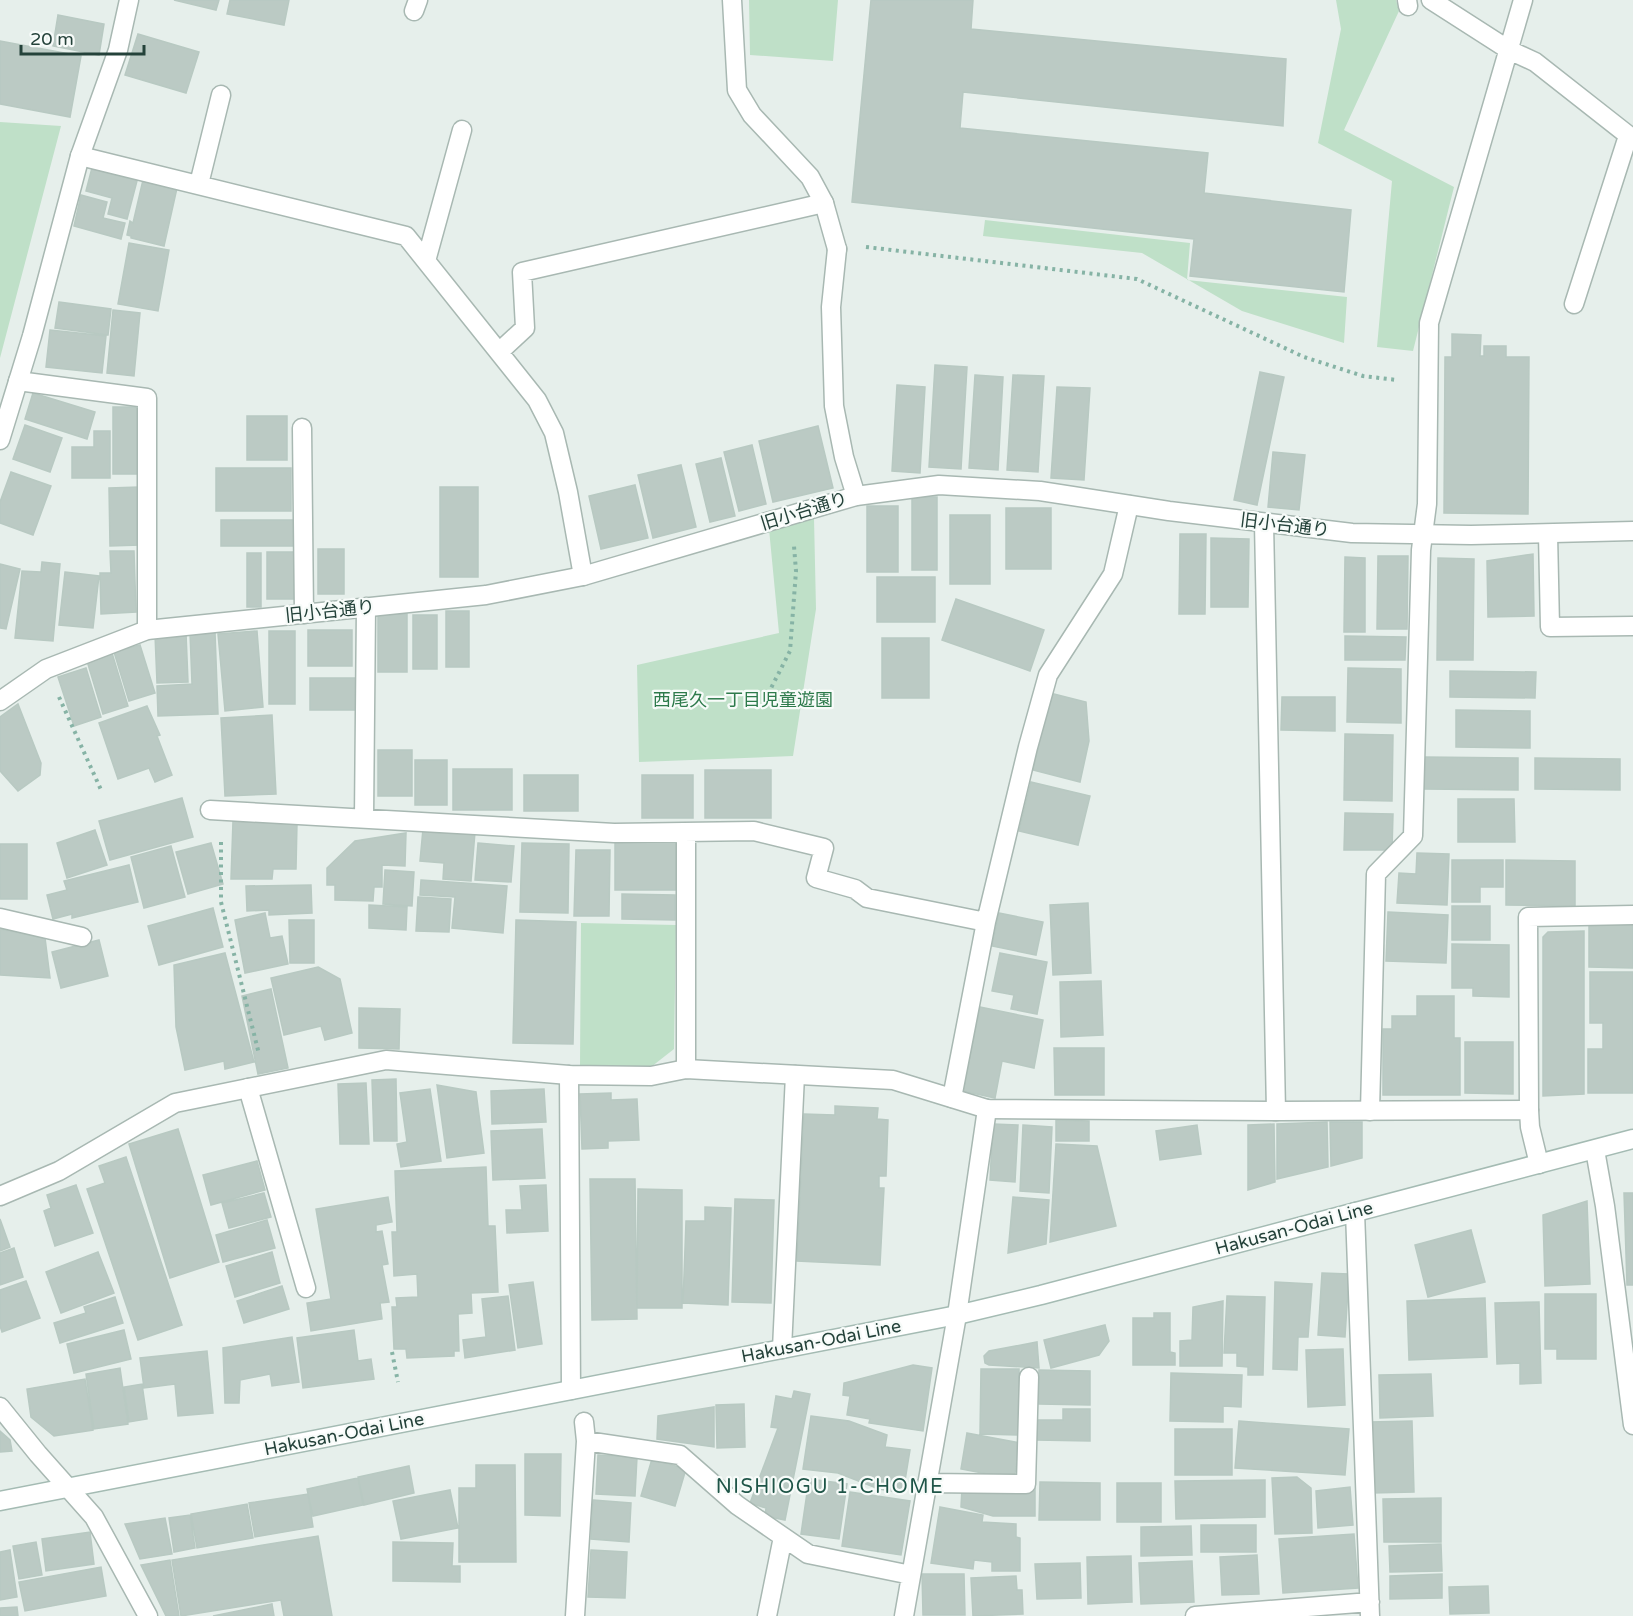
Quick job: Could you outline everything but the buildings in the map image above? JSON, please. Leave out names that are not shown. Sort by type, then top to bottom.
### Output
[{"type":"street","points":[[0,440],[80,156],[118,50],[129,0]]},
{"type":"street","points":[[732,0],[737,90],[752,115],[810,177],[825,203],[837,249],[831,308],[834,406],[844,457],[856,496]]},
{"type":"street","points":[[1431,0],[1509,50],[1535,62],[1631,137],[1574,304]]},
{"type":"street","points":[[1370,1111],[1376,874],[1413,836],[1421,550],[1427,504],[1429,323],[1523,0]]},
{"type":"street","points":[[199,184],[220,95]]},
{"type":"street","points":[[426,261],[462,130]]},
{"type":"street","points":[[80,156],[405,236],[537,400],[554,433],[568,492],[583,576]]},
{"type":"street","points":[[499,352],[525,328],[522,272],[825,203]]},
{"type":"street","points":[[18,381],[147,398],[147,630]]},
{"type":"street","points":[[302,428],[304,614]]},
{"type":"street","name":"旧小台通り","points":[[0,701],[46,669],[147,630],[486,595],[583,576],[856,496],[939,485],[1040,491],[1264,523],[1352,532],[1424,532],[1468,535],[1633,531]]},
{"type":"street","points":[[952,1098],[986,922],[1028,747],[1048,675],[1113,574],[1129,505]]},
{"type":"street","points":[[1264,523],[1276,1112]]},
{"type":"street","points":[[1548,534],[1550,627],[1633,626]]},
{"type":"street","points":[[364,818],[366,607]]},
{"type":"street","points":[[215,810],[614,833],[754,831],[824,848],[816,878],[855,889],[867,898],[986,922]]},
{"type":"street","points":[[686,832],[686,1069]]},
{"type":"street","points":[[1539,1164],[1530,1127],[1529,1110],[1528,917],[1633,915]]},
{"type":"street","points":[[0,918],[82,937]]},
{"type":"street","points":[[0,1196],[59,1171],[175,1102],[386,1060],[569,1075],[651,1076],[686,1069],[893,1080],[987,1109],[1276,1112],[1529,1110]]},
{"type":"street","points":[[569,1075],[571,1390]]},
{"type":"street","points":[[782,1349],[795,1075]]},
{"type":"street","points":[[248,1088],[306,1288]]},
{"type":"street","points":[[904,1616],[957,1315],[987,1109]]},
{"type":"street","name":"Hakusan-Odai Line","points":[[0,1501],[957,1315],[1041,1295],[1633,1139]]},
{"type":"street","points":[[1595,1150],[1629,1360],[1633,1425]]},
{"type":"street","points":[[1195,1616],[1370,1609],[1355,1212]]},
{"type":"street","points":[[927,1484],[1026,1484],[1029,1377]]},
{"type":"street","points":[[0,1407],[94,1517],[148,1616]]},
{"type":"street","points":[[575,1616],[586,1441],[584,1422]]},
{"type":"street","points":[[586,1441],[680,1455],[737,1504],[808,1554],[911,1575]]},
{"type":"street","points":[[766,1616],[783,1537]]},
{"type":"path","points":[[837,249],[860,246],[1137,279],[1304,357],[1363,376],[1428,383]]},
{"type":"path","points":[[768,694],[790,651],[796,571],[792,515]]},
{"type":"path","points":[[46,669],[102,792]]},
{"type":"path","points":[[215,810],[220,902],[266,1084]]},
{"type":"path","points":[[392,1352],[398,1382]]},
{"type":"green space","points":[[749,0],[838,0],[833,61],[750,55]]},
{"type":"green space","points":[[1336,0],[1396,0],[1399,11],[1344,130],[1454,187],[1413,351],[1377,347],[1392,181],[1318,143],[1341,29]]},
{"type":"green space","points":[[0,122],[61,126],[0,358]]},
{"type":"green space","points":[[985,220],[1190,243],[1187,279],[1142,253],[983,236]]},
{"type":"green space","points":[[1189,280],[1347,297],[1344,343],[1242,311]]},
{"type":"green space","name":"西尾久一丁目児童遊園","points":[[814,518],[816,609],[793,756],[639,762],[637,665],[779,633],[769,529]]},
{"type":"green space","points":[[581,923],[676,925],[674,1049],[651,1067],[580,1065]]},
{"type":"district","name":"NISHIOGU 1-CHOME","points":[[830,1486]]}]
